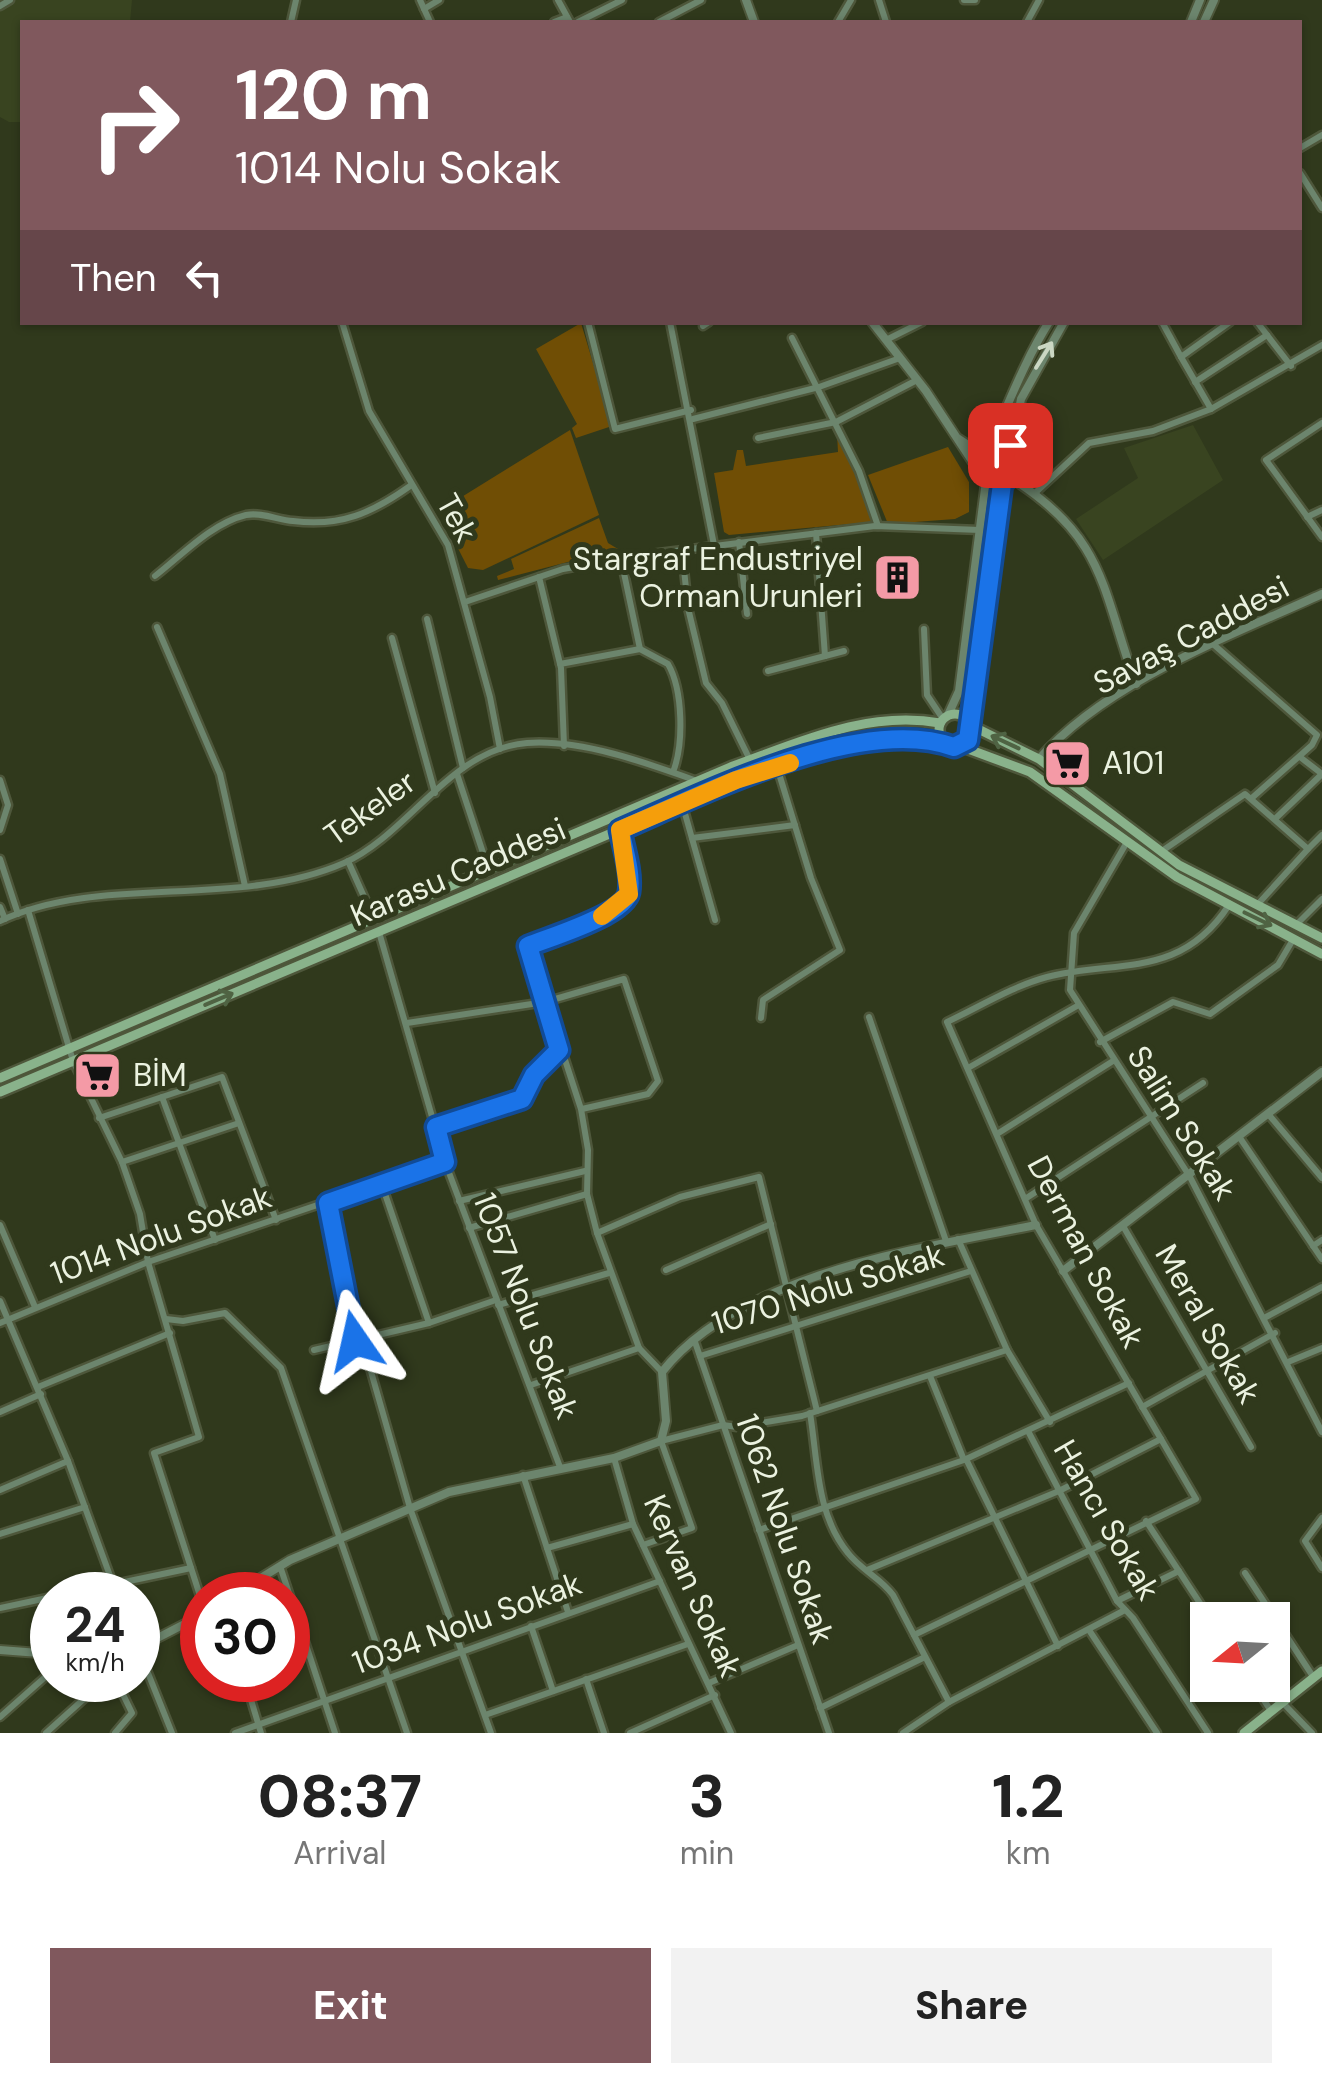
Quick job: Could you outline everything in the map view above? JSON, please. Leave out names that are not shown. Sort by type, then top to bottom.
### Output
[{"type":"main road","points":[[1322,938],[1160,852],[1039,759],[958,714],[943,719],[945,743],[1030,772],[1177,877],[1322,954]]},
{"type":"main road","name":"Karasu Caddesi","points":[[0,1078],[750,760],[823,733],[877,720],[943,719]]},
{"type":"main road","points":[[960,746],[970,736],[969,723]]},
{"type":"main road","name":"Karasu Caddesi","points":[[0,1092],[682,803],[776,768],[878,737],[945,743]]},
{"type":"main road","points":[[1244,1733],[1318,1675]]},
{"type":"street","points":[[0,6],[10,0]]},
{"type":"street","points":[[420,0],[429,20]]},
{"type":"street","points":[[424,9],[439,0]]},
{"type":"street","points":[[558,0],[568,20]]},
{"type":"street","points":[[582,20],[622,0]]},
{"type":"street","points":[[662,20],[701,0]]},
{"type":"street","points":[[964,0],[976,0]]},
{"type":"street","points":[[1302,176],[1322,208]]},
{"type":"street","name":"Tek","points":[[343,325],[368,411],[448,545],[500,749]]},
{"type":"street","points":[[589,325],[615,430],[819,387],[900,358]]},
{"type":"street","points":[[671,325],[692,414],[714,545]]},
{"type":"street","points":[[874,325],[984,479],[1002,484]]},
{"type":"street","points":[[886,340],[916,325]]},
{"type":"street","points":[[924,629],[927,695],[943,719],[959,691],[982,530],[984,479],[980,466],[1023,363],[1047,325]]},
{"type":"street","points":[[969,723],[1002,484],[1011,478],[1014,467],[1010,456],[1021,399],[1062,325]]},
{"type":"street","points":[[1164,325],[1211,409]]},
{"type":"street","points":[[1181,357],[1226,325]]},
{"type":"street","points":[[1259,325],[1291,366]]},
{"type":"street","points":[[1195,382],[1267,335]]},
{"type":"street","points":[[792,338],[836,422],[878,526]]},
{"type":"street","points":[[1035,492],[1089,443],[1153,431],[1211,409],[1322,345]]},
{"type":"street","points":[[758,438],[836,422],[917,380]]},
{"type":"street","points":[[1322,423],[1266,460],[1322,537]]},
{"type":"street","points":[[955,436],[987,454],[1000,451],[1010,456]]},
{"type":"street","points":[[1011,478],[1055,507],[1094,556],[1136,684]]},
{"type":"street","points":[[155,576],[235,520],[256,515],[293,522],[346,521],[382,506],[410,486]]},
{"type":"street","points":[[1307,518],[1322,510]]},
{"type":"street","points":[[465,602],[539,577],[621,558],[714,545],[878,526],[982,530]]},
{"type":"street","points":[[816,533],[826,656]]},
{"type":"street","points":[[740,542],[747,614]]},
{"type":"street","points":[[682,550],[688,608],[706,683],[722,703],[750,760]]},
{"type":"street","points":[[621,558],[640,649]]},
{"type":"street","points":[[539,577],[560,664],[564,746]]},
{"type":"street","name":"Savaş Caddesi","points":[[1039,759],[1055,741],[1136,684],[1322,594]]},
{"type":"street","points":[[427,620],[460,772],[489,872]]},
{"type":"street","points":[[158,627],[220,774],[244,886]]},
{"type":"street","points":[[392,638],[435,792]]},
{"type":"street","points":[[1213,644],[1317,735],[1300,756],[1253,798]]},
{"type":"street","points":[[560,664],[640,649],[672,669],[680,755],[672,772]]},
{"type":"street","points":[[768,672],[844,651]]},
{"type":"street","name":"Tekeler","points":[[2,920],[28,910],[124,895],[215,892],[287,880],[348,861],[460,772],[500,749],[527,743],[564,746],[698,781]]},
{"type":"street","points":[[1276,818],[1322,774],[1300,756]]},
{"type":"street","points":[[761,1018],[763,1000],[840,950],[776,768]]},
{"type":"street","points":[[0,780],[8,805],[0,830]]},
{"type":"street","points":[[1160,852],[1241,796],[1253,798],[1308,849]]},
{"type":"street","points":[[682,803],[715,920]]},
{"type":"street","points":[[692,838],[795,825]]},
{"type":"street","points":[[620,830],[629,887],[625,902],[606,914],[528,946],[581,1109],[588,1150],[587,1194],[597,1233],[639,1348],[662,1372],[666,1421],[660,1440]]},
{"type":"street","points":[[1258,904],[1322,835]]},
{"type":"street","name":"Salim Sokak","points":[[1128,841],[1074,932],[1070,974],[1077,1006],[1190,1177],[1275,1334],[1322,1432]]},
{"type":"street","points":[[0,859],[18,914]]},
{"type":"street","points":[[348,861],[374,920]]},
{"type":"street","points":[[1298,924],[1322,899]]},
{"type":"street","points":[[1070,974],[1148,964],[1200,936],[1229,906]]},
{"type":"street","points":[[0,907],[2,920]]},
{"type":"street","points":[[28,910],[73,1061],[122,1162],[140,1214],[148,1262],[199,1436],[154,1453],[193,1572]]},
{"type":"street","name":"1057 Nolu Sokak","points":[[379,932],[445,1162],[560,1467]]},
{"type":"street","points":[[1100,1042],[1173,1002],[1200,1013],[1220,1008],[1278,966],[1295,938]]},
{"type":"street","name":"Derman Sokak","points":[[1070,974],[1041,978],[948,1022],[1036,1225],[1196,1498],[1146,1521]]},
{"type":"street","points":[[407,1024],[545,1002],[624,979],[658,1081],[648,1094],[581,1109]]},
{"type":"street","points":[[968,1068],[1077,1006]]},
{"type":"street","points":[[869,1017],[946,1240]]},
{"type":"street","points":[[436,1127],[516,1103],[559,1050]]},
{"type":"street","points":[[997,1134],[1113,1061]]},
{"type":"street","points":[[1063,1270],[1190,1177],[1322,1072]]},
{"type":"street","points":[[99,1118],[222,1078],[276,1220]]},
{"type":"street","points":[[1025,1199],[1203,1083]]},
{"type":"street","points":[[162,1097],[214,1240]]},
{"type":"street","points":[[1269,1115],[1322,1178]]},
{"type":"street","points":[[122,1162],[239,1123]]},
{"type":"street","points":[[1240,1138],[1322,1259]]},
{"type":"street","name":"1014 Nolu Sokak","points":[[4,1321],[148,1262],[445,1162]]},
{"type":"street","points":[[459,1201],[585,1171]]},
{"type":"street","points":[[597,1233],[664,1203],[755,1175],[764,1187],[814,1412],[827,1526],[894,1595],[948,1702]]},
{"type":"street","points":[[382,1184],[429,1323]]},
{"type":"street","points":[[469,1228],[587,1194]]},
{"type":"street","points":[[328,1203],[359,1340],[410,1508],[492,1733]]},
{"type":"street","points":[[666,1270],[771,1224]]},
{"type":"street","points":[[0,1225],[35,1307]]},
{"type":"street","points":[[662,1372],[694,1342],[750,1302],[894,1252],[1036,1225]]},
{"type":"street","name":"Meral Sokak","points":[[1123,1226],[1251,1446]]},
{"type":"street","points":[[957,1238],[1007,1350],[1050,1422]]},
{"type":"street","points":[[1313,1246],[1322,1240]]},
{"type":"street","name":"1070 Nolu Sokak","points":[[700,1356],[972,1270]]},
{"type":"street","points":[[314,1350],[610,1273]]},
{"type":"street","points":[[1266,1317],[1322,1287]]},
{"type":"street","points":[[0,1301],[4,1321],[39,1390],[109,1572]]},
{"type":"street","points":[[166,1320],[225,1313],[272,1356],[284,1378],[407,1733]]},
{"type":"street","points":[[0,1412],[39,1390],[170,1333]]},
{"type":"street","points":[[1142,1407],[1275,1334]]},
{"type":"street","name":"1062 Nolu Sokak","points":[[694,1342],[829,1733]]},
{"type":"street","points":[[531,1385],[639,1348]]},
{"type":"street","points":[[1288,1362],[1322,1348]]},
{"type":"street","points":[[270,1572],[338,1538],[449,1492],[614,1458],[660,1440],[723,1424],[738,1427],[814,1412],[1007,1350]]},
{"type":"street","points":[[930,1376],[965,1460],[1058,1646]]},
{"type":"street","points":[[759,1530],[965,1460],[1128,1383]]},
{"type":"street","name":"Hancı Sokak","points":[[1028,1432],[1117,1601],[1208,1733]]},
{"type":"street","points":[[866,1570],[1059,1491],[1161,1439]]},
{"type":"street","points":[[643,1545],[692,1528],[668,1450],[660,1440]]},
{"type":"street","name":"Kervan Sokak","points":[[614,1458],[634,1524],[731,1733]]},
{"type":"street","points":[[0,1490],[68,1462]]},
{"type":"street","points":[[523,1474],[568,1612]]},
{"type":"street","points":[[0,1534],[85,1507]]},
{"type":"street","points":[[1322,1518],[1305,1541],[1322,1568]]},
{"type":"street","points":[[914,1636],[1146,1521],[1199,1602]]},
{"type":"street","points":[[547,1548],[634,1524]]},
{"type":"street","points":[[280,1566],[336,1733]]},
{"type":"street","points":[[160,1574],[192,1568]]},
{"type":"street","points":[[1117,1601],[1179,1571]]},
{"type":"street","points":[[1245,1573],[1318,1675]]},
{"type":"street","name":"1034 Nolu Sokak","points":[[235,1733],[260,1729],[660,1581]]},
{"type":"street","points":[[0,1608],[30,1602]]},
{"type":"street","points":[[903,1733],[948,1702],[1125,1610]]},
{"type":"street","points":[[531,1626],[553,1691]]},
{"type":"street","points":[[1089,1630],[1157,1733]]},
{"type":"street","points":[[485,1715],[688,1644]]},
{"type":"street","points":[[709,1683],[798,1646]]},
{"type":"street","points":[[0,1650],[30,1652]]},
{"type":"street","points":[[820,1708],[925,1657]]},
{"type":"street","points":[[586,1679],[604,1733]]},
{"type":"street","points":[[0,1718],[30,1691]]},
{"type":"street","points":[[630,1733],[715,1695]]},
{"type":"street","points":[[46,1733],[81,1702]]},
{"type":"street","points":[[114,1733],[132,1713],[127,1702]]},
{"type":"street","points":[[160,1702],[172,1733]]},
{"type":"street","points":[[252,1702],[260,1729]]},
{"type":"street","points":[[1265,1702],[1272,1712]]},
{"type":"street","points":[[1283,1704],[1312,1733]]},
{"type":"shaded area","points":[[0,0],[132,0],[130,20],[20,20],[20,122],[0,117]]},
{"type":"shaded area","points":[[582,325],[612,426],[576,438],[572,428],[577,424],[536,349]]},
{"type":"shaded area","points":[[1193,425],[1223,480],[1103,560],[1076,519],[1138,478],[1124,448]]},
{"type":"shaded area","points":[[570,430],[599,515],[483,570],[468,568],[439,511]]},
{"type":"shaded area","points":[[837,434],[874,517],[872,522],[729,535],[724,532],[714,473],[733,470],[737,450],[743,450],[746,466],[838,452]]},
{"type":"shaded area","points":[[948,447],[969,482],[969,512],[955,519],[888,524],[868,475]]},
{"type":"shaded area","points":[[599,518],[608,543],[618,549],[498,580],[497,576],[514,569],[511,559]]},
{"type":"slow traffic","points":[[602,916],[625,902],[629,894],[620,830],[736,780],[790,763]]},
{"type":"place","name":"Stargraf Endustriyel Orman Urunleri","points":[[898,577]]},
{"type":"place","name":"A101","points":[[1067,763]]},
{"type":"place","name":"BİM","points":[[98,1075]]},
{"type":"route","points":[[355,1341],[328,1203],[445,1162],[436,1127],[522,1099],[534,1075],[559,1050],[528,946],[606,914],[625,902],[629,887],[620,830],[736,780],[878,737],[928,740],[954,747],[968,740],[970,699],[1002,484],[1014,472],[1010,445]]}]
